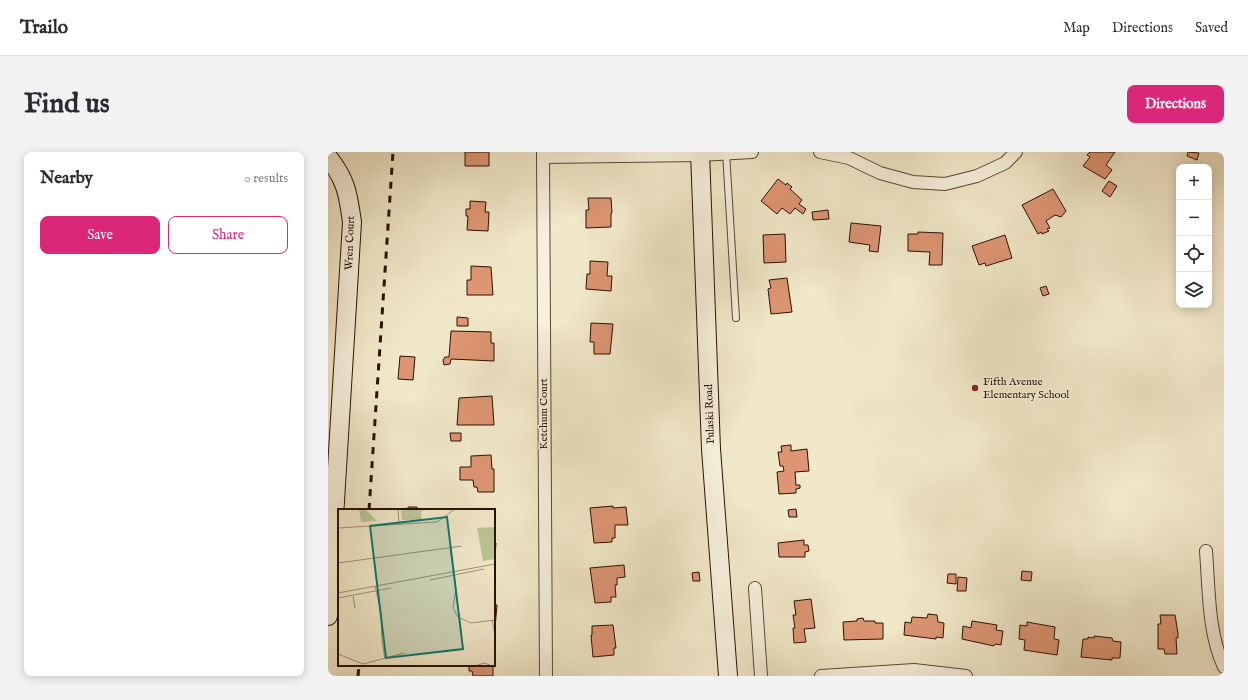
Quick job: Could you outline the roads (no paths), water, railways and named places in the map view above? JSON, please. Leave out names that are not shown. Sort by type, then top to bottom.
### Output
[{"type":"main road","name":"Pulaski Road","points":[[700,153],[711,449],[728,676]]},
{"type":"main road","name":"Wren Court","points":[[328,157],[338,169],[348,191],[352,222],[345,335],[332,476],[328,616]]},
{"type":"street","points":[[543,155],[752,152]]},
{"type":"street","points":[[820,152],[849,158],[880,173],[913,182],[945,184],[977,176],[1005,163],[1016,152]]},
{"type":"street","name":"Ketchum Court","points":[[543,155],[546,676]]},
{"type":"street","points":[[1206,551],[1212,623],[1219,656],[1224,668]]},
{"type":"street","points":[[755,588],[761,676]]},
{"type":"street","points":[[821,676],[914,670],[966,676]]},
{"type":"lane","points":[[727,153],[736,318]]},
{"type":"railway","points":[[369,509],[393,152]]},
{"type":"railway","points":[[358,676],[359,666]]},
{"type":"place","name":"Fifth Avenue Elementary School","points":[[975,388]]}]
